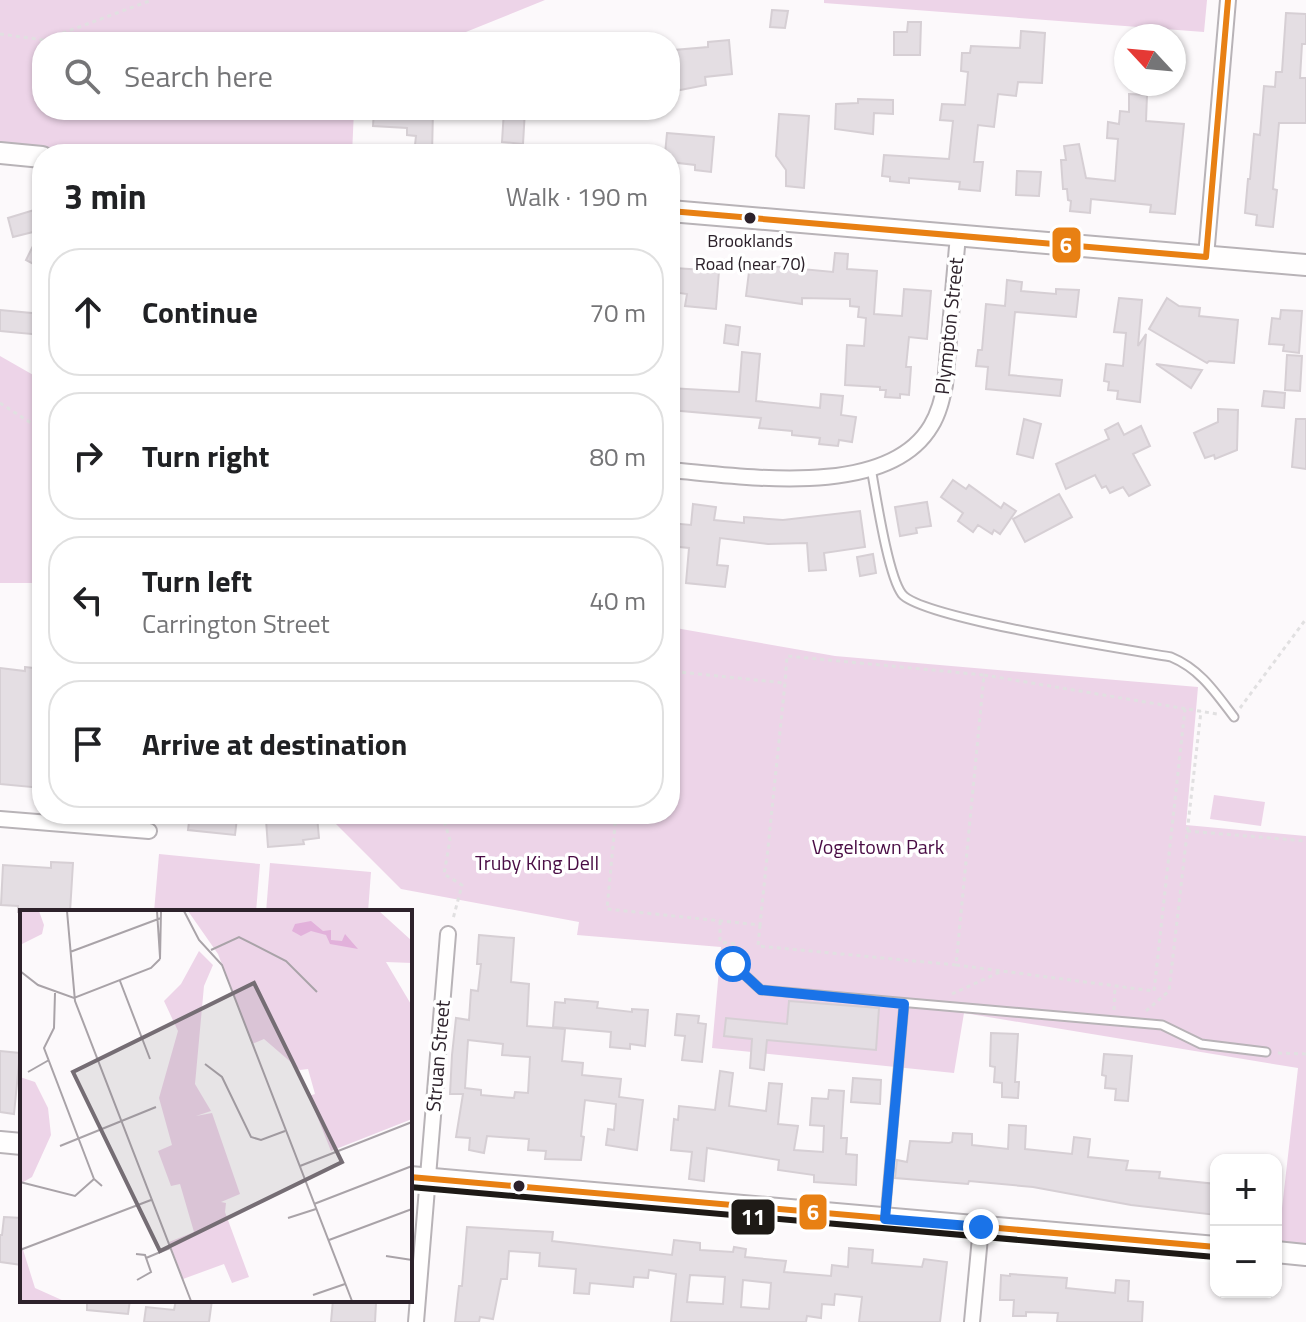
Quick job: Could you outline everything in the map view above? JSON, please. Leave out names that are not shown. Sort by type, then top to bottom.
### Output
[{"type":"main road","points":[[0,153],[32,156]]},
{"type":"main road","points":[[680,212],[1306,265]]},
{"type":"main road","points":[[0,1142],[20,1144]]},
{"type":"main road","points":[[419,1178],[1210,1246]]},
{"type":"main road","points":[[1282,1253],[1306,1255]]},
{"type":"street","points":[[1206,257],[1228,0]]},
{"type":"street","name":"Plympton Street","points":[[680,471],[777,479],[823,477],[871,468],[894,459],[914,445],[930,428],[939,409],[948,358],[958,235]]},
{"type":"street","points":[[0,819],[32,822]]},
{"type":"street","points":[[62,824],[149,831]]},
{"type":"street","name":"Struan Street","points":[[416,1322],[419,1178],[448,934]]},
{"type":"street","points":[[972,1322],[981,1227]]},
{"type":"lane","points":[[871,468],[892,570],[902,595],[927,609],[1034,633],[1171,657],[1199,674],[1234,717]]},
{"type":"lane","points":[[733,964],[761,990],[1162,1025],[1201,1044],[1266,1052]]},
{"type":"lane","points":[[885,1219],[904,1004]]},
{"type":"path","points":[[66,32],[152,0]]},
{"type":"path","points":[[0,34],[32,38]]},
{"type":"path","points":[[0,403],[32,424]]},
{"type":"path","points":[[1234,717],[1306,619]]},
{"type":"path","points":[[1129,1023],[1169,991],[1201,711],[984,675],[787,656],[758,946],[956,965],[1154,991],[1185,709]]},
{"type":"path","points":[[680,672],[785,683]]},
{"type":"path","points":[[956,965],[984,675]]},
{"type":"path","points":[[445,824],[450,840],[444,874],[462,885],[448,934]]},
{"type":"path","points":[[615,824],[607,909],[760,925]]},
{"type":"path","points":[[1187,831],[1306,841]]},
{"type":"path","points":[[720,921],[720,942],[735,944],[733,964]]},
{"type":"path","points":[[927,1006],[1002,971]]},
{"type":"path","points":[[1114,1021],[1115,986]]},
{"type":"path","points":[[1266,1052],[1306,1054]]},
{"type":"green space","points":[[0,0],[545,0],[466,32],[32,32],[32,120],[354,120],[352,144],[32,144],[32,153],[0,153]]},
{"type":"green space","points":[[824,0],[1207,0],[1204,32],[1186,31],[1186,24],[1114,25],[824,3]]},
{"type":"green space","points":[[0,356],[32,374],[32,583],[0,583]]},
{"type":"green space","name":"Vogeltown Park","points":[[680,629],[835,656],[1198,687],[1186,825],[1306,836],[1306,1246],[1282,1243],[1282,1208],[1298,1068],[964,1013],[954,1073],[712,1048],[721,947],[577,935],[579,922],[401,889],[336,824],[680,824]]},
{"type":"green space","points":[[1214,795],[1265,802],[1261,826],[1210,819]]},
{"type":"green space","points":[[159,854],[260,864],[256,910],[154,910]]},
{"type":"green space","points":[[270,863],[371,872],[368,910],[266,910]]},
{"type":"building","points":[[772,10],[788,11],[785,28],[770,27]]},
{"type":"building","points":[[1286,13],[1306,14],[1306,44],[1302,44],[1300,78],[1306,78],[1306,123],[1279,123],[1273,227],[1256,225],[1257,215],[1245,213],[1254,134],[1260,135],[1264,86],[1275,87],[1276,72],[1282,72]]},
{"type":"building","points":[[908,22],[921,22],[920,55],[894,55],[894,32],[907,32]]},
{"type":"building","points":[[1021,31],[1045,33],[1042,83],[1018,82],[1016,96],[998,94],[994,127],[978,125],[974,162],[983,162],[980,191],[959,189],[960,182],[909,178],[909,183],[890,181],[890,177],[882,176],[884,155],[949,159],[953,121],[940,120],[942,104],[965,105],[968,72],[961,71],[962,53],[970,53],[971,46],[1020,48]]},
{"type":"building","points":[[729,40],[732,74],[705,77],[706,85],[680,90],[680,49],[708,47],[708,42]]},
{"type":"building","points":[[1129,96],[1147,96],[1146,121],[1184,124],[1175,214],[1150,212],[1151,205],[1091,199],[1090,213],[1070,211],[1071,201],[1068,200],[1067,189],[1063,189],[1061,160],[1066,160],[1064,146],[1079,144],[1086,178],[1115,181],[1118,139],[1107,138],[1108,122],[1119,124],[1120,111],[1129,112]]},
{"type":"building","points":[[858,99],[893,100],[893,114],[874,113],[873,134],[835,129],[836,104],[858,103]]},
{"type":"building","points":[[779,114],[809,116],[804,188],[786,186],[786,170],[776,156]]},
{"type":"building","points":[[373,120],[433,120],[432,144],[415,144],[416,136],[407,135],[407,128],[373,126]]},
{"type":"building","points":[[503,120],[524,120],[523,144],[502,142]]},
{"type":"building","points":[[667,133],[714,137],[711,172],[695,170],[695,165],[680,163],[680,144],[666,144]]},
{"type":"building","points":[[1017,171],[1041,172],[1039,196],[1016,195]]},
{"type":"building","points":[[32,211],[32,232],[13,237],[8,218]]},
{"type":"building","points":[[32,248],[32,263],[26,260]]},
{"type":"building","points":[[835,253],[848,254],[847,269],[877,271],[874,314],[902,316],[904,289],[931,291],[927,339],[909,337],[906,367],[911,367],[909,395],[885,397],[886,390],[880,390],[880,387],[845,385],[847,345],[864,346],[866,318],[858,317],[859,307],[850,306],[850,299],[802,298],[802,304],[746,296],[750,264],[833,272]]},
{"type":"building","points":[[680,268],[719,271],[716,309],[685,306],[687,294],[680,293]]},
{"type":"building","points":[[1007,280],[1022,282],[1021,291],[1056,294],[1056,289],[1079,290],[1076,317],[1015,312],[1009,375],[1062,380],[1060,396],[986,389],[988,367],[976,366],[978,350],[982,350],[986,304],[1005,306]]},
{"type":"building","points":[[1119,298],[1142,300],[1138,346],[1146,334],[1140,402],[1117,399],[1118,391],[1108,390],[1109,382],[1104,381],[1106,364],[1123,366],[1126,333],[1114,332]]},
{"type":"building","points":[[1167,298],[1179,306],[1200,308],[1199,316],[1238,320],[1234,363],[1207,363],[1149,329]]},
{"type":"building","points":[[0,310],[32,313],[32,334],[0,331]]},
{"type":"building","points":[[1281,310],[1302,311],[1299,353],[1283,351],[1284,345],[1269,344],[1272,318],[1280,319]]},
{"type":"building","points":[[726,325],[740,327],[738,345],[724,343]]},
{"type":"building","points":[[742,352],[760,354],[756,401],[820,408],[821,394],[843,396],[841,415],[856,417],[852,442],[839,440],[838,446],[819,444],[820,438],[759,428],[761,418],[680,411],[680,389],[739,392]]},
{"type":"building","points":[[1287,355],[1302,356],[1300,391],[1285,390]]},
{"type":"building","points":[[1156,364],[1202,370],[1191,388]]},
{"type":"building","points":[[1264,391],[1285,393],[1284,408],[1262,406]]},
{"type":"building","points":[[1218,409],[1238,410],[1237,450],[1215,459],[1214,455],[1205,458],[1194,433],[1218,422]]},
{"type":"building","points":[[1024,419],[1041,424],[1033,458],[1017,454]]},
{"type":"building","points":[[1296,419],[1306,419],[1306,469],[1292,467]]},
{"type":"building","points":[[1118,423],[1124,435],[1141,426],[1150,446],[1133,454],[1150,485],[1129,496],[1123,487],[1110,493],[1106,486],[1102,488],[1095,475],[1066,489],[1056,464],[1109,439],[1105,430]]},
{"type":"building","points":[[953,480],[966,489],[969,485],[1001,508],[1004,503],[1016,511],[1000,534],[994,530],[992,534],[978,525],[973,532],[958,521],[963,513],[941,497]]},
{"type":"building","points":[[1059,494],[1072,517],[1025,542],[1013,519]]},
{"type":"building","points":[[927,502],[931,526],[916,528],[917,533],[900,536],[895,507]]},
{"type":"building","points":[[693,504],[716,507],[714,520],[744,523],[744,517],[783,520],[860,511],[865,547],[824,553],[826,570],[809,571],[807,543],[768,544],[720,538],[717,565],[728,566],[725,587],[686,583],[689,548],[680,547],[680,524],[691,525]]},
{"type":"building","points":[[873,554],[876,573],[860,576],[857,557]]},
{"type":"building","points":[[25,667],[32,668],[32,787],[0,784],[0,668],[25,671]]},
{"type":"building","points":[[189,824],[236,824],[235,835],[188,830]]},
{"type":"building","points":[[266,824],[318,824],[319,838],[303,840],[304,844],[268,847]]},
{"type":"building","points":[[51,862],[73,863],[70,910],[18,912],[18,906],[1,905],[3,865],[51,868]]},
{"type":"building","points":[[479,935],[514,938],[511,982],[529,984],[527,1026],[565,1029],[562,1061],[583,1063],[582,1075],[621,1079],[619,1097],[643,1100],[637,1150],[606,1145],[608,1129],[614,1130],[616,1104],[585,1100],[581,1160],[545,1159],[546,1151],[528,1150],[529,1139],[487,1136],[484,1153],[469,1150],[470,1138],[456,1137],[463,1094],[450,1094],[456,1018],[469,1020],[471,990],[478,991],[481,964],[477,964]],"holes":[[[468,1040],[503,1044],[502,1055],[530,1057],[528,1093],[515,1092],[514,1098],[481,1095],[481,1090],[465,1088]]]},
{"type":"building","points":[[565,999],[598,1002],[597,1008],[632,1012],[632,1009],[648,1010],[645,1046],[630,1044],[630,1049],[610,1047],[611,1032],[553,1027],[555,1002],[565,1003]]},
{"type":"building","points":[[789,1001],[879,1008],[876,1050],[767,1040],[764,1070],[750,1068],[752,1039],[724,1036],[726,1018],[787,1024]]},
{"type":"building","points":[[677,1014],[699,1016],[698,1023],[706,1024],[702,1062],[682,1060],[685,1036],[675,1035]]},
{"type":"building","points":[[991,1033],[1018,1034],[1015,1082],[1019,1082],[1018,1098],[1002,1097],[1002,1083],[994,1082],[995,1067],[990,1066]]},
{"type":"building","points":[[0,1051],[20,1053],[14,1114],[0,1112]]},
{"type":"building","points":[[1104,1054],[1132,1056],[1128,1101],[1115,1100],[1116,1089],[1105,1088],[1106,1076],[1102,1075]]},
{"type":"building","points":[[720,1071],[733,1073],[729,1106],[766,1111],[769,1083],[782,1084],[778,1124],[798,1126],[794,1150],[823,1152],[824,1126],[810,1125],[812,1098],[828,1099],[829,1090],[844,1091],[841,1138],[847,1138],[846,1154],[857,1155],[856,1185],[814,1182],[814,1175],[778,1170],[779,1160],[707,1148],[704,1181],[689,1179],[692,1152],[671,1150],[674,1119],[678,1120],[679,1106],[715,1110]]},
{"type":"building","points":[[853,1078],[881,1080],[880,1104],[851,1102]]},
{"type":"building","points":[[1009,1125],[1026,1126],[1025,1149],[1072,1154],[1074,1137],[1090,1139],[1088,1157],[1128,1161],[1126,1170],[1160,1172],[1159,1178],[1210,1183],[1210,1214],[1131,1205],[1033,1187],[895,1178],[897,1160],[907,1162],[910,1141],[949,1143],[952,1142],[953,1133],[972,1134],[972,1145],[1008,1149]]},
{"type":"building","points":[[4,1217],[20,1218],[20,1265],[0,1262]]},
{"type":"building","points":[[467,1227],[553,1232],[552,1241],[672,1255],[674,1240],[700,1243],[700,1250],[733,1252],[734,1247],[746,1249],[745,1257],[786,1261],[784,1272],[831,1276],[832,1265],[848,1267],[849,1248],[873,1250],[872,1263],[922,1267],[924,1259],[947,1262],[940,1322],[859,1322],[862,1297],[835,1294],[834,1305],[822,1304],[821,1318],[807,1316],[806,1322],[671,1322],[676,1274],[649,1270],[648,1278],[634,1277],[633,1287],[590,1283],[589,1294],[574,1293],[576,1269],[539,1266],[540,1253],[509,1251],[507,1279],[501,1279],[493,1319],[480,1317],[479,1322],[455,1322],[459,1286],[462,1286]],"holes":[[[690,1275],[725,1277],[723,1304],[687,1302]],[[743,1280],[771,1283],[769,1309],[741,1307]]]},
{"type":"building","points":[[1001,1275],[1067,1278],[1066,1288],[1115,1293],[1116,1280],[1129,1281],[1128,1301],[1143,1302],[1142,1322],[1057,1322],[1058,1313],[1026,1312],[1026,1316],[1013,1316],[1014,1300],[1000,1300]]},
{"type":"building","points":[[87,1302],[130,1302],[128,1314],[87,1310]]},
{"type":"building","points":[[176,1302],[212,1302],[209,1322],[144,1322],[146,1307],[174,1310]]},
{"type":"building","points":[[333,1302],[376,1303],[375,1322],[331,1322]]},
{"type":"transit line","name":"6","points":[[680,212],[1206,257],[1228,0]]},
{"type":"transit line","name":"6","points":[[412,1177],[1210,1246]]},
{"type":"transit line","name":"11","points":[[412,1187],[1210,1257]]},
{"type":"place","name":"Brooklands Road (near 70)","points":[[750,218]]},
{"type":"route","points":[[733,964],[761,990],[904,1004],[885,1219],[981,1227]]},
{"type":"park label","name":"Truby King Dell","points":[[537,863]]}]
